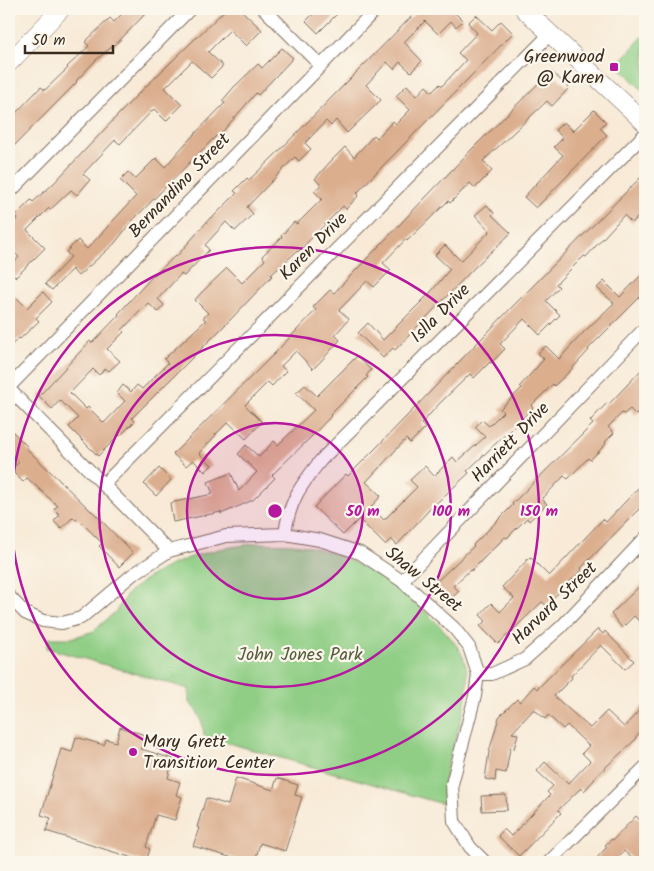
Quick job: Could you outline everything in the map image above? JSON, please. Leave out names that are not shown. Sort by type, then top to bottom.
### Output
[{"type":"main road","points":[[9,63],[61,9]]},
{"type":"main road","points":[[524,9],[645,123]]},
{"type":"street","points":[[9,193],[190,9]]},
{"type":"street","points":[[264,9],[321,66]]},
{"type":"street","name":"Bernandino Street","points":[[9,388],[376,9]]},
{"type":"street","name":"Karen Drive","points":[[103,485],[550,34]]},
{"type":"street","name":"Islla Drive","points":[[285,534],[287,515],[300,486],[320,460],[645,134]]},
{"type":"street","name":"Harriett Drive","points":[[402,581],[645,328]]},
{"type":"street","points":[[9,388],[169,551]]},
{"type":"street","name":"Shaw Street","points":[[9,596],[25,612],[43,621],[62,623],[81,618],[132,575],[169,551],[226,536],[285,534],[320,540],[360,553],[402,581],[454,628],[469,647],[478,674],[475,696],[452,784],[454,820],[470,847],[483,861]]},
{"type":"street","name":"Harvard Street","points":[[478,674],[492,674],[525,659],[561,627],[645,538]]},
{"type":"street","points":[[549,862],[645,767]]},
{"type":"green space","points":[[645,34],[645,93],[617,65]]},
{"type":"green space","name":"John Jones Park","points":[[258,543],[307,546],[342,557],[374,573],[431,617],[457,646],[466,666],[467,693],[445,777],[443,804],[204,736],[200,718],[196,710],[189,703],[189,689],[47,648],[49,638],[72,638],[94,631],[116,611],[128,593],[149,577],[171,565],[219,549]]},
{"type":"building","points":[[127,9],[150,9],[120,40],[96,60],[9,151],[9,120],[41,87],[45,90],[68,68],[89,46],[85,42],[110,18],[114,22]]},
{"type":"building","points":[[226,9],[240,9],[262,30],[246,46],[230,30],[208,52],[223,66],[211,78],[192,61],[165,88],[182,105],[166,121],[154,109],[120,144],[115,140],[83,174],[90,180],[77,195],[71,190],[27,230],[45,248],[16,277],[9,271],[9,268],[19,257],[9,248],[9,228],[18,218],[16,215],[31,200],[33,202],[53,184],[137,95]]},
{"type":"building","points":[[318,9],[342,9],[318,33],[306,21]]},
{"type":"building","points":[[419,9],[451,9],[463,21],[456,27],[451,21],[438,34],[425,21],[404,42],[422,61],[411,72],[400,62],[394,69],[387,62],[366,85],[381,100],[347,133],[336,120],[331,126],[326,121],[305,143],[311,149],[299,161],[295,157],[247,207],[253,214],[235,231],[226,222],[205,245],[209,250],[184,276],[181,274],[158,299],[164,305],[158,312],[148,303],[107,349],[120,361],[109,371],[105,368],[99,375],[93,369],[70,393],[86,409],[88,407],[104,423],[125,401],[117,393],[123,385],[131,392],[137,385],[142,389],[168,363],[164,359],[206,320],[203,318],[208,313],[195,300],[201,293],[227,268],[242,283],[265,260],[262,256],[282,237],[294,222],[297,224],[322,199],[314,191],[321,185],[315,179],[329,163],[345,147],[354,157],[374,135],[377,138],[393,121],[396,124],[410,110],[396,96],[407,85],[417,96],[426,86],[432,92],[440,84],[442,86],[466,60],[458,53],[477,33],[468,23],[476,15],[492,30],[501,21],[513,33],[373,176],[357,193],[359,195],[346,209],[343,206],[298,252],[271,275],[232,318],[132,418],[135,421],[98,456],[69,427],[78,418],[60,400],[52,409],[39,396],[90,341],[92,343],[119,315],[150,279],[176,257],[211,217],[237,193],[234,191],[247,178],[249,180],[274,156]]},
{"type":"building","points":[[282,48],[293,58],[258,95],[256,93],[218,137],[217,135],[132,221],[115,243],[78,276],[72,269],[52,290],[45,284],[71,257],[66,252],[78,240],[87,249],[136,196],[120,180],[128,172],[135,179],[156,158],[165,167],[225,103],[222,101],[234,87],[258,64],[262,68]]},
{"type":"building","points":[[551,71],[569,88],[552,106],[547,101],[483,161],[492,171],[475,188],[470,183],[450,203],[448,201],[407,241],[406,239],[383,263],[391,270],[374,287],[367,281],[339,310],[349,319],[335,335],[340,340],[313,369],[296,351],[281,366],[286,371],[272,386],[268,382],[245,405],[262,422],[246,439],[228,422],[215,433],[216,435],[199,453],[212,465],[205,472],[193,460],[186,466],[173,454],[277,351],[316,310],[313,307],[330,290],[334,293],[474,147]]},
{"type":"building","points":[[594,110],[606,122],[600,128],[607,135],[536,208],[524,197],[563,155],[554,147],[563,138],[555,130],[564,122],[573,131]]},
{"type":"building","points":[[645,173],[645,210],[632,223],[624,215],[586,257],[584,256],[556,284],[559,287],[546,301],[560,315],[540,335],[524,319],[500,344],[505,349],[491,363],[474,378],[470,374],[440,403],[421,424],[425,428],[410,443],[406,439],[366,482],[381,496],[371,507],[384,520],[417,487],[410,480],[425,466],[434,476],[453,457],[457,462],[485,437],[475,427],[482,420],[489,426],[503,412],[500,409],[522,388],[520,386],[544,359],[538,353],[546,346],[559,359],[614,303],[597,288],[604,281],[620,297],[645,271],[645,292],[588,349],[570,371],[554,386],[553,384],[531,406],[533,408],[467,471],[469,473],[428,511],[397,545],[391,539],[385,545],[359,519],[343,535],[314,507],[346,474],[348,476],[376,448]]},
{"type":"building","points":[[487,205],[494,213],[492,215],[511,233],[475,267],[395,350],[393,348],[383,358],[358,333],[368,323],[383,340],[430,293],[450,269],[435,255],[445,245],[461,261],[490,231],[475,215]]},
{"type":"building","points":[[43,292],[52,302],[36,318],[39,321],[9,347],[9,301],[14,295],[27,308]]},
{"type":"building","points":[[357,356],[371,370],[366,376],[368,377],[272,475],[275,478],[253,500],[221,514],[221,512],[173,522],[170,503],[213,494],[208,482],[231,473],[239,491],[257,472],[238,454],[246,445],[259,457],[274,441],[278,445],[314,410],[296,393],[305,385],[317,396]]},
{"type":"building","points":[[645,366],[645,392],[641,397],[645,401],[645,406],[636,415],[630,409],[624,414],[622,413],[608,427],[614,433],[605,442],[606,444],[590,460],[588,458],[568,479],[564,476],[542,499],[547,504],[529,521],[527,518],[507,538],[505,537],[453,586],[459,591],[451,599],[435,583],[474,546],[512,504],[593,424],[590,421]]},
{"type":"building","points":[[9,428],[28,447],[26,448],[133,553],[119,567],[99,546],[102,543],[78,519],[76,520],[73,517],[61,529],[54,521],[60,515],[54,509],[58,506],[27,478],[23,482],[11,470],[19,462],[9,451]]},
{"type":"building","points":[[159,468],[171,480],[156,496],[144,484]]},
{"type":"building","points":[[645,481],[645,503],[546,605],[542,602],[498,644],[480,626],[486,621],[480,615],[491,603],[500,612],[514,598],[502,587],[530,557],[549,576],[603,519],[606,522]]},
{"type":"building","points":[[645,581],[645,627],[634,616],[622,628],[611,614]]},
{"type":"building","points":[[598,629],[603,634],[605,631],[634,661],[625,669],[601,645],[554,696],[590,728],[607,711],[624,727],[645,704],[645,727],[636,739],[594,778],[584,791],[581,788],[558,810],[561,813],[519,856],[498,836],[504,829],[511,836],[550,795],[547,792],[553,786],[537,771],[545,762],[568,784],[590,761],[582,753],[589,746],[567,725],[563,729],[548,715],[545,719],[534,709],[512,733],[518,734],[514,749],[510,748],[506,773],[496,771],[495,781],[485,779],[489,752],[499,717],[517,699],[520,702],[534,686],[537,689]]},
{"type":"building","points":[[120,727],[145,735],[141,749],[173,759],[168,778],[180,782],[176,795],[182,797],[175,820],[156,815],[146,847],[150,849],[146,862],[46,831],[51,818],[41,815],[61,749],[72,752],[76,737],[104,745],[106,739],[116,742]]},
{"type":"building","points":[[236,778],[273,790],[277,778],[298,785],[295,795],[302,797],[285,851],[260,843],[255,862],[246,862],[193,846],[206,798],[228,805]]},
{"type":"building","points":[[506,795],[507,810],[482,811],[481,796]]},
{"type":"building","points":[[636,816],[645,825],[645,848],[640,853],[642,856],[636,862],[624,851],[612,862],[593,862],[607,847],[605,845],[613,840]]},
{"type":"place","name":"Greenwood @ Karen","points":[[614,67]]},
{"type":"place","name":"Mary Grett Transition Center","points":[[133,752]]}]
